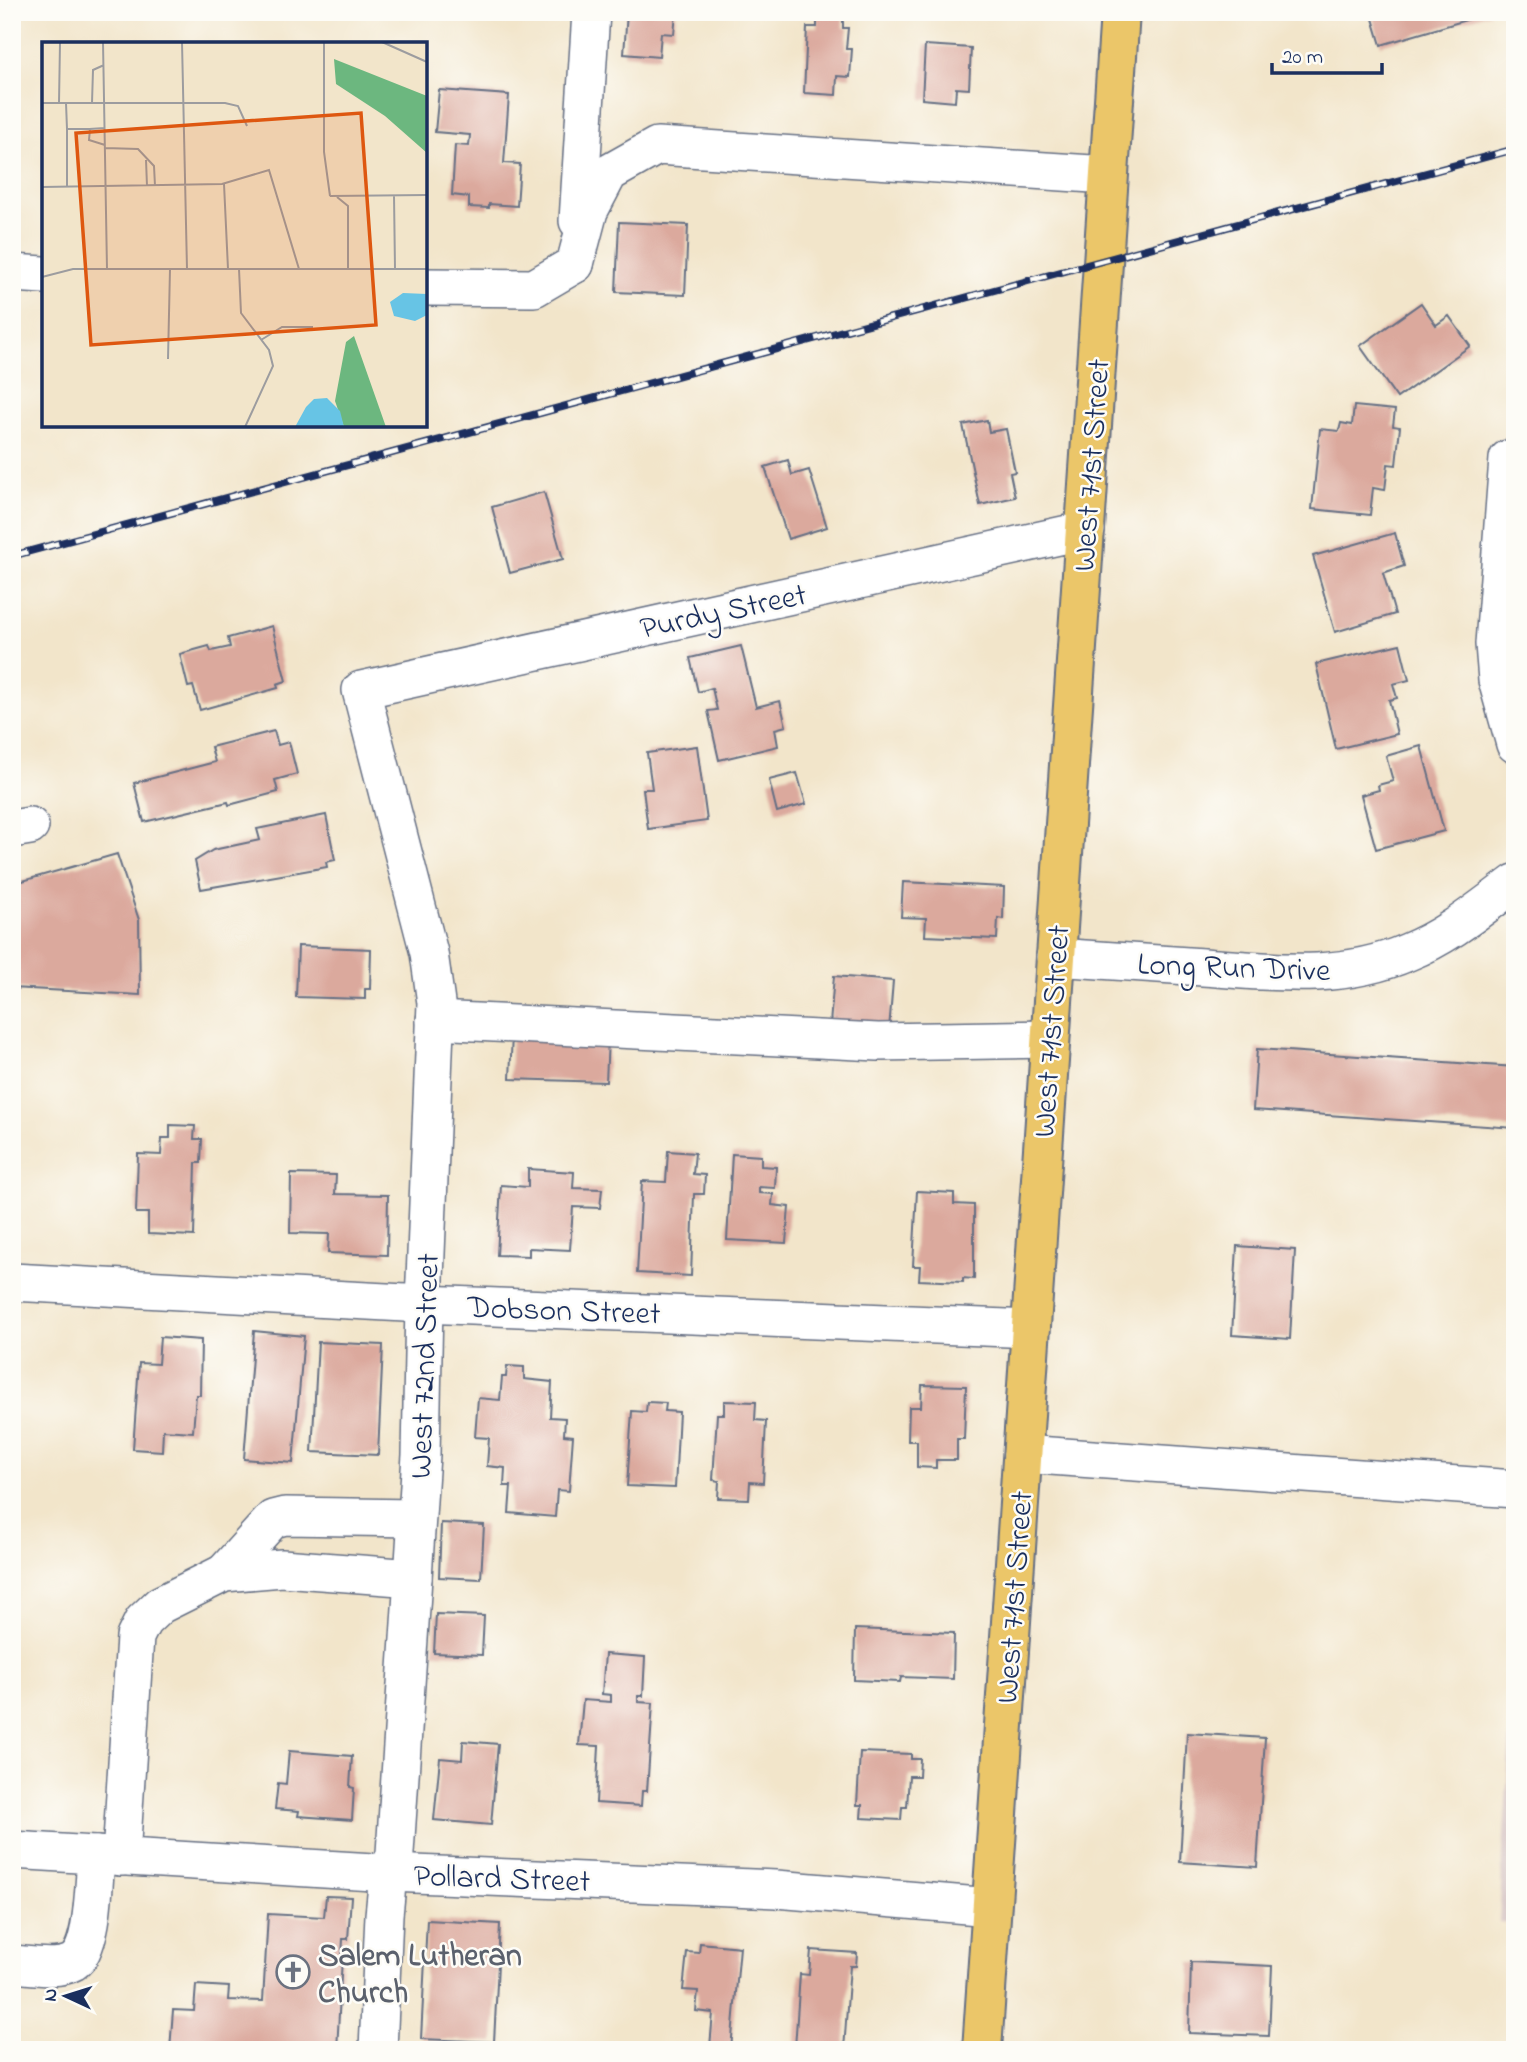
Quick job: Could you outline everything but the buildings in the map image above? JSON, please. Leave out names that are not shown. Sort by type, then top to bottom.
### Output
[{"type":"main road","name":"West 71st Street","points":[[982,2050],[1119,12]]},
{"type":"street","points":[[575,264],[591,12]]},
{"type":"street","points":[[427,287],[534,288],[575,264],[589,211],[609,173],[657,146],[1108,175]]},
{"type":"street","points":[[12,273],[42,275]]},
{"type":"street","points":[[1508,459],[1494,644],[1497,680],[1509,731],[1515,744]]},
{"type":"street","name":"Purdy Street","points":[[361,690],[1086,530]]},
{"type":"street","name":"West 72nd Street","points":[[361,690],[429,953],[435,986],[436,1037],[424,1304],[421,1455],[395,1853],[384,1915],[379,2050]]},
{"type":"street","name":"Long Run Drive","points":[[1055,957],[1287,973],[1340,971],[1374,964],[1409,952],[1440,936],[1515,883]]},
{"type":"street","points":[[435,1020],[878,1042],[1050,1039]]},
{"type":"street","name":"Dobson Street","points":[[12,1282],[424,1304],[1031,1329]]},
{"type":"street","points":[[1022,1454],[1515,1489]]},
{"type":"street","points":[[12,1964],[53,1966],[73,1962],[81,1951],[108,1856],[135,1637],[143,1620],[160,1605],[224,1573],[273,1519],[285,1516],[416,1518]]},
{"type":"street","points":[[224,1573],[282,1568],[413,1578]]},
{"type":"street","name":"Pollard Street","points":[[12,1850],[390,1873],[776,1889],[991,1907]]},
{"type":"shaded area","points":[[1515,1647],[1515,1924],[1499,1923]]},
{"type":"railway","points":[[12,556],[1515,149]]},
{"type":"place","name":"Salem Lutheran Church","points":[[293,1972]]}]
